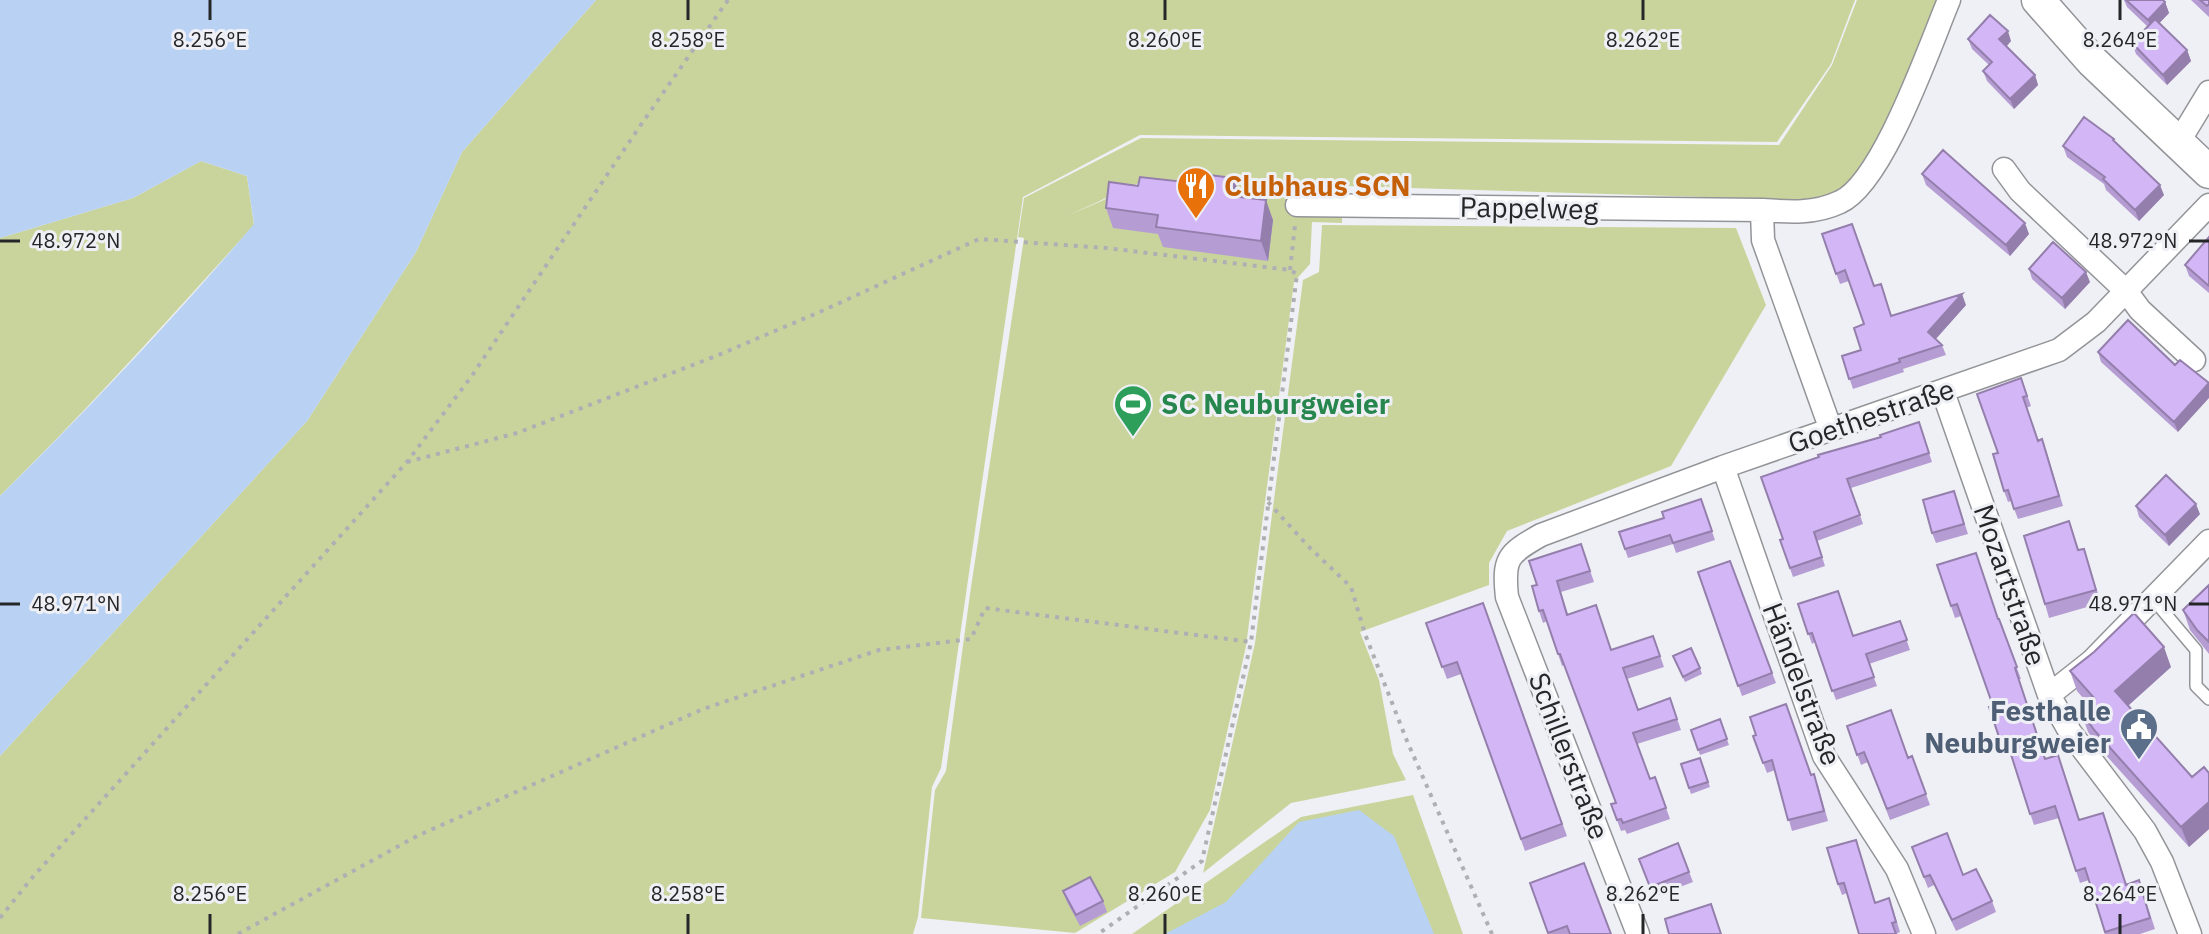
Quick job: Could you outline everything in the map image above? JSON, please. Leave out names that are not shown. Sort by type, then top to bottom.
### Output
[{"type":"main road","points":[[2038,0],[2092,61],[2209,172]]},
{"type":"street","name":"Pappelweg","points":[[1297,205],[1803,212],[1842,202],[1864,183],[1888,146],[1949,0]]},
{"type":"street","points":[[2178,143],[2209,92]]},
{"type":"street","points":[[2004,169],[2020,191],[2194,360]]},
{"type":"street","name":"Goethestraße","points":[[1505,576],[1516,549],[1541,535],[1723,467],[2059,350],[2096,322],[2209,205]]},
{"type":"street","points":[[1762,210],[1763,240],[1831,430]]},
{"type":"street","name":"Mozartstraße","points":[[1943,392],[2049,695],[2070,732],[2145,831],[2162,862],[2190,934]]},
{"type":"street","name":"Händelstraße","points":[[1723,467],[1824,756],[1897,869],[1924,934]]},
{"type":"street","points":[[2049,695],[2092,661],[2209,541]]},
{"type":"street","name":"Schillerstraße","points":[[1505,576],[1507,597],[1638,934]]},
{"type":"lane","points":[[2153,599],[2196,650],[2196,686],[2209,699]]},
{"type":"path","points":[[0,918],[31,879],[407,462],[471,377],[728,0]]},
{"type":"path","points":[[1290,270],[1297,205]]},
{"type":"path","points":[[407,462],[517,433],[702,361],[822,311],[979,239],[1106,248],[1290,270],[1297,274],[1251,642],[1202,861],[1098,934]]},
{"type":"path","points":[[1268,502],[1351,587],[1365,634],[1407,741],[1492,934]]},
{"type":"path","points":[[238,934],[417,836],[703,709],[879,650],[971,639],[985,608],[1251,642]]},
{"type":"green space","points":[[596,0],[1855,0],[1831,64],[1777,142],[1140,135],[1023,197],[941,768],[932,787],[918,917],[913,934],[0,934],[0,756],[307,421],[416,252],[462,152]]},
{"type":"green space","name":"SC Neuburgweier","points":[[1857,0],[1937,0],[1895,103],[1867,158],[1852,178],[1838,190],[1825,195],[1802,200],[1145,180],[1067,216],[1147,181],[1342,189],[1342,223],[1312,222],[1310,264],[1294,282],[1246,646],[1210,810],[1175,872],[1075,933],[921,918],[935,790],[946,771],[1024,238],[1018,237],[1024,198],[1141,138],[1779,145],[1832,65]]},
{"type":"green space","points":[[201,161],[247,176],[254,225],[0,496],[0,238],[133,198]]},
{"type":"green space","points":[[1322,225],[1736,228],[1766,305],[1671,466],[1507,531],[1489,563],[1489,585],[1360,632],[1379,680],[1393,754],[1406,780],[1291,803],[1203,873],[1255,643],[1303,280],[1319,272]]},
{"type":"green space","points":[[1413,795],[1463,934],[1132,934],[1301,817]]},
{"type":"water","points":[[0,0],[596,0],[462,152],[416,252],[307,421],[0,756],[0,496],[130,363],[254,224],[247,176],[201,161],[133,198],[0,238]]},
{"type":"water","points":[[1359,810],[1394,836],[1434,934],[1165,934],[1226,902],[1299,822]]},
{"type":"building","points":[[2126,0],[2163,0],[2165,2],[2148,20]]},
{"type":"building","points":[[1990,15],[2008,31],[1999,39],[2035,75],[2010,99],[1983,71],[1992,62],[1968,39]]},
{"type":"building","points":[[2155,19],[2187,50],[2163,75],[2132,43]]},
{"type":"building","points":[[2084,117],[2114,139],[2160,185],[2135,210],[2103,179],[2105,177],[2063,146]]},
{"type":"building","points":[[1943,150],[2025,223],[2006,245],[1922,174]]},
{"type":"building","points":[[1185,172],[1234,178],[1232,196],[1266,200],[1261,241],[1156,227],[1158,215],[1106,208],[1109,182],[1138,186],[1140,177],[1184,182]]},
{"type":"building","points":[[1852,224],[1874,286],[1881,284],[1891,316],[1962,294],[1928,332],[1942,345],[1849,379],[1842,356],[1861,350],[1854,328],[1864,324],[1845,270],[1836,274],[1822,234]]},
{"type":"building","points":[[2209,237],[2209,286],[2185,265]]},
{"type":"building","points":[[2053,242],[2086,272],[2062,298],[2029,269]]},
{"type":"building","points":[[2128,320],[2175,365],[2180,360],[2209,383],[2174,422],[2098,352]]},
{"type":"building","points":[[2021,378],[2027,396],[2023,397],[2038,441],[2042,439],[2059,496],[2014,509],[2008,490],[2004,491],[1993,454],[1998,453],[1977,394]]},
{"type":"building","points":[[1919,422],[1929,453],[1847,479],[1860,515],[1814,532],[1822,557],[1790,568],[1761,477]]},
{"type":"building","points":[[2166,475],[2196,504],[2165,535],[2136,506]]},
{"type":"building","points":[[1954,491],[1964,524],[1932,533],[1923,500]]},
{"type":"building","points":[[1701,499],[1712,531],[1673,543],[1670,535],[1625,549],[1619,532],[1664,518],[1662,512]]},
{"type":"building","points":[[2069,521],[2078,550],[2084,549],[2096,590],[2045,604],[2024,536]]},
{"type":"building","points":[[1581,544],[1590,571],[1557,581],[1567,615],[1596,605],[1611,650],[1653,636],[1660,656],[1623,668],[1638,710],[1670,698],[1677,719],[1633,733],[1650,779],[1655,777],[1666,808],[1623,823],[1621,819],[1617,820],[1611,804],[1616,803],[1543,610],[1539,611],[1532,586],[1537,585],[1529,561]]},
{"type":"building","points":[[1976,553],[2017,667],[2045,759],[2058,755],[2079,820],[2103,813],[2126,885],[2139,880],[2150,918],[2105,932],[2085,868],[2076,871],[2055,806],[2030,814],[2007,742],[2001,743],[1989,707],[1993,706],[1957,604],[1951,606],[1937,565]]},
{"type":"building","points":[[1730,561],[1772,673],[1738,686],[1698,572]]},
{"type":"building","points":[[2209,585],[2209,642],[2183,610]]},
{"type":"building","points":[[1838,591],[1853,636],[1900,621],[1907,640],[1866,654],[1874,677],[1832,691],[1812,633],[1808,634],[1798,604]]},
{"type":"building","points":[[1483,603],[1562,824],[1521,839],[1457,662],[1442,667],[1426,623]]},
{"type":"building","name":"Festhalle Neuburgweier","points":[[2134,613],[2164,647],[2115,691],[2192,777],[2204,767],[2209,773],[2209,802],[2181,827],[2081,712],[2095,699],[2070,671]]},
{"type":"building","points":[[1691,648],[1700,668],[1683,677],[1673,656]]},
{"type":"building","points":[[1786,704],[1811,775],[1814,774],[1824,811],[1788,820],[1772,760],[1763,763],[1750,717]]},
{"type":"building","points":[[1891,710],[1908,758],[1912,756],[1926,794],[1887,809],[1864,752],[1857,755],[1847,726]]},
{"type":"building","points":[[1720,719],[1727,739],[1698,750],[1691,730]]},
{"type":"building","points":[[1700,758],[1708,782],[1689,788],[1681,764]]},
{"type":"building","points":[[1947,833],[1963,875],[1976,869],[1992,901],[1952,920],[1930,875],[1924,877],[1912,847]]},
{"type":"building","points":[[1856,840],[1875,903],[1889,898],[1896,934],[1859,934],[1844,883],[1838,884],[1827,848]]},
{"type":"building","points":[[1678,843],[1689,872],[1650,887],[1639,859]]},
{"type":"building","points":[[1584,863],[1611,934],[1570,934],[1567,926],[1548,933],[1530,883]]},
{"type":"building","points":[[1090,877],[1103,901],[1076,915],[1063,891]]},
{"type":"building","points":[[1711,904],[1721,934],[1669,934],[1665,919]]},
{"type":"place","name":"Clubhaus SCN","points":[[1196,220]]},
{"type":"place","name":"SC Neuburgweier","points":[[1133,438]]},
{"type":"place","name":"Festhalle Neuburgweier","points":[[2139,761]]}]
